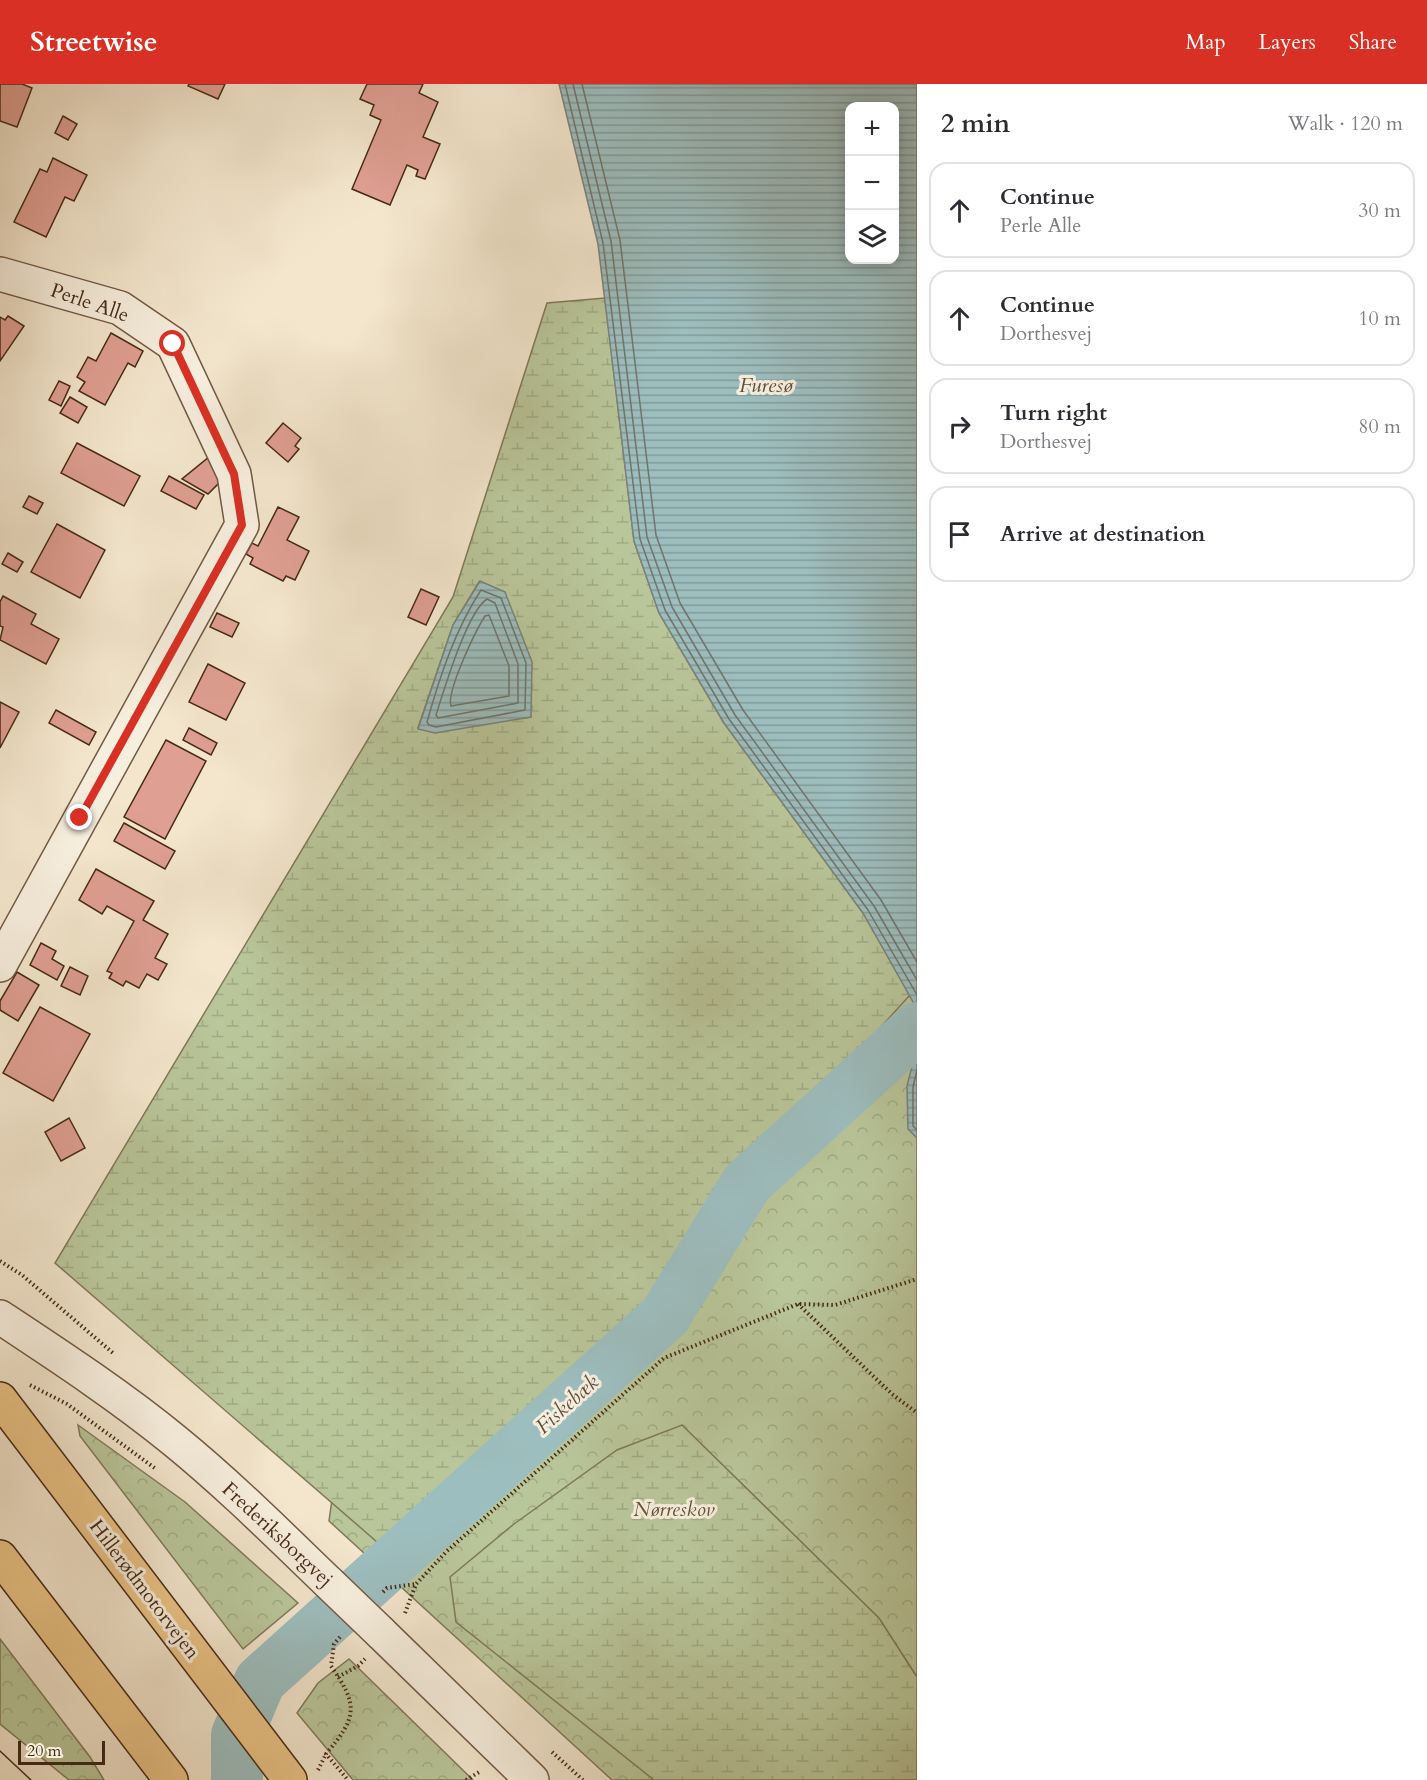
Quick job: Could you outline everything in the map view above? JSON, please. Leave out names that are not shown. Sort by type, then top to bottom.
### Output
[{"type":"highway","name":"Hillerødmotorvejen","points":[[0,1399],[290,1780]]},
{"type":"highway","points":[[0,1557],[171,1780]]},
{"type":"street","name":"Perle Alle","points":[[0,274],[120,308],[173,344],[234,474],[242,525],[0,965]]},
{"type":"street","name":"Frederiksborgvej","points":[[0,1317],[127,1404],[231,1489],[532,1780]]},
{"type":"path","points":[[408,1606],[416,1584],[455,1543],[664,1358],[798,1304],[835,1305],[917,1279]]},
{"type":"path","points":[[798,1304],[892,1394],[917,1413]]},
{"type":"path","points":[[29,1384],[67,1404],[165,1476]]},
{"type":"path","points":[[387,1588],[416,1584]]},
{"type":"path","points":[[334,1644],[331,1666],[350,1696],[352,1716],[346,1731],[326,1754],[348,1780]]},
{"type":"path","points":[[338,1677],[358,1666]]},
{"type":"green space","points":[[605,298],[634,541],[659,613],[724,723],[863,913],[910,995],[719,1205],[646,1323],[384,1548],[55,1263],[453,597],[547,303]],"holes":[[[479,582],[505,592],[531,717],[418,728],[453,625]]]},
{"type":"green space","name":"Nørreskov","points":[[910,995],[917,1009],[917,1780],[612,1780],[329,1521],[335,1478]]},
{"type":"green space","points":[[78,1425],[185,1502],[298,1603],[243,1649],[80,1436]]},
{"type":"green space","points":[[682,1425],[879,1618],[917,1677],[917,1780],[654,1780],[456,1622],[450,1577],[514,1524],[617,1450]]},
{"type":"green space","points":[[0,1639],[90,1757],[104,1780],[69,1780],[0,1724]]},
{"type":"green space","points":[[349,1659],[473,1780],[353,1780],[297,1713],[318,1683]]},
{"type":"water","name":"Furesø","points":[[559,84],[917,84],[917,1009],[863,913],[724,723],[659,613],[634,541],[598,244]]},
{"type":"water","points":[[480,581],[505,592],[532,662],[531,717],[435,733],[418,729],[453,625]]},
{"type":"water","points":[[917,1046],[917,1138],[908,1129],[907,1086]]},
{"type":"building","points":[[0,84],[22,84],[32,88],[17,127],[0,121]]},
{"type":"building","points":[[189,84],[225,84],[218,99],[188,86]]},
{"type":"building","points":[[367,84],[423,84],[419,93],[438,102],[423,137],[440,144],[425,179],[416,176],[418,170],[407,165],[390,205],[352,189],[381,120],[370,115],[374,105],[360,99]]},
{"type":"building","points":[[63,116],[77,124],[68,140],[55,133]]},
{"type":"building","points":[[53,158],[87,175],[74,201],[65,197],[46,237],[14,222],[40,169],[47,172]]},
{"type":"building","points":[[8,316],[24,326],[0,361],[0,317],[5,320]]},
{"type":"building","points":[[111,333],[143,351],[135,367],[128,363],[105,405],[79,391],[85,382],[77,377],[88,357],[96,361]]},
{"type":"building","points":[[59,381],[70,386],[61,406],[49,400]]},
{"type":"building","points":[[70,397],[87,407],[78,423],[60,413]]},
{"type":"building","points":[[283,423],[301,438],[295,446],[299,449],[288,462],[266,443]]},
{"type":"building","points":[[77,443],[140,476],[124,506],[61,473]]},
{"type":"building","points":[[209,457],[220,482],[208,494],[182,479]]},
{"type":"building","points":[[169,476],[204,495],[196,509],[161,491]]},
{"type":"building","points":[[29,496],[43,503],[37,514],[23,507]]},
{"type":"building","points":[[278,507],[299,517],[287,540],[309,551],[295,580],[286,576],[283,581],[250,564],[253,558],[246,554],[252,543],[258,546]]},
{"type":"building","points":[[57,524],[105,550],[80,598],[31,572]]},
{"type":"building","points":[[8,553],[23,562],[17,572],[2,564]]},
{"type":"building","points":[[421,589],[439,597],[426,625],[408,617]]},
{"type":"building","points":[[3,596],[36,614],[31,624],[59,639],[46,664],[0,640],[3,627],[0,626],[0,602]]},
{"type":"building","points":[[217,613],[239,623],[232,637],[210,627]]},
{"type":"building","points":[[208,664],[245,683],[226,720],[189,702]]},
{"type":"building","points":[[0,702],[19,712],[0,748]]},
{"type":"building","points":[[56,710],[96,732],[89,745],[49,723]]},
{"type":"building","points":[[189,728],[217,743],[211,755],[183,740]]},
{"type":"building","points":[[166,740],[206,761],[165,839],[124,817]]},
{"type":"building","points":[[124,823],[175,851],[165,869],[114,841]]},
{"type":"building","points":[[96,869],[154,901],[143,920],[168,934],[155,958],[167,964],[158,980],[147,974],[139,988],[126,981],[123,986],[109,978],[112,973],[107,971],[134,921],[107,906],[102,914],[79,900]]},
{"type":"building","points":[[41,943],[56,951],[52,959],[64,966],[57,980],[30,965]]},
{"type":"building","points":[[70,967],[88,976],[80,995],[61,986]]},
{"type":"building","points":[[17,972],[39,985],[18,1021],[0,1010],[0,1001]]},
{"type":"building","points":[[40,1007],[90,1034],[53,1101],[3,1073]]},
{"type":"building","points":[[69,1118],[85,1148],[61,1161],[45,1132]]},
{"type":"waterway","name":"Fiskebæk","points":[[237,1780],[237,1735],[260,1681],[665,1316],[747,1183],[917,1028]]},
{"type":"tram line","points":[[0,1751],[31,1780]]},
{"type":"route","points":[[80,818],[242,525],[234,474],[173,344]]}]
